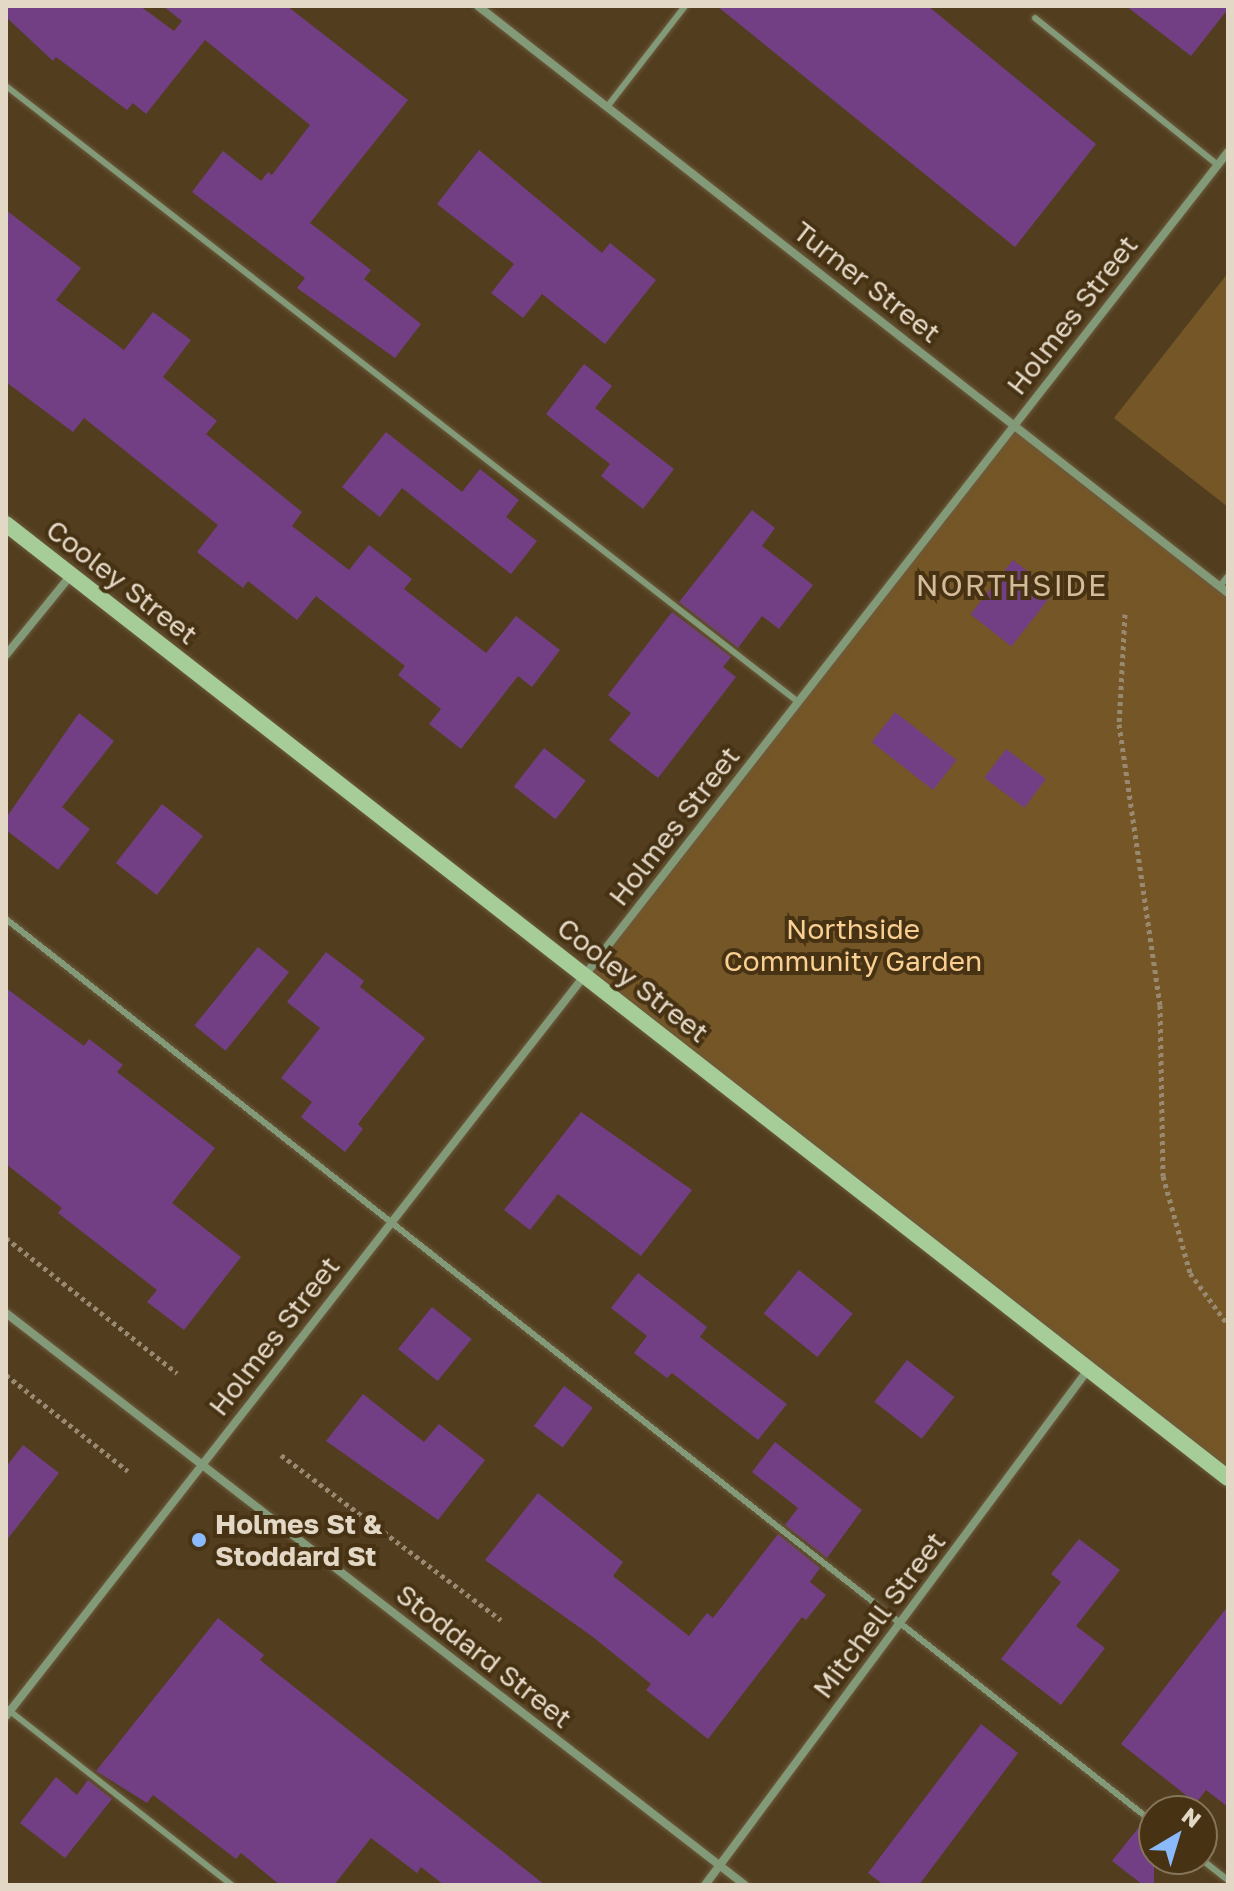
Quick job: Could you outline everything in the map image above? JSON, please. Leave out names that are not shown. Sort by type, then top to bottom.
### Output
[{"type":"street","name":"Turner Street","points":[[478,6],[1228,593]]},
{"type":"street","name":"Holmes Street","points":[[7,1712],[1228,152]]},
{"type":"street","name":"Cooley Street","points":[[6,524],[1087,1371],[1228,1478]]},
{"type":"street","points":[[6,655],[71,575]]},
{"type":"street","name":"Stoddard Street","points":[[6,1313],[745,1885]]},
{"type":"street","name":"Mitchell Street","points":[[705,1885],[1087,1371]]},
{"type":"lane","points":[[607,107],[685,6]]},
{"type":"lane","points":[[1035,18],[1218,165]]},
{"type":"lane","points":[[6,86],[798,702]]},
{"type":"lane","points":[[1220,586],[1228,576]]},
{"type":"lane","points":[[6,919],[1138,1811]]},
{"type":"lane","points":[[7,1712],[232,1885]]},
{"type":"path","points":[[1125,614],[1119,724],[1160,1005],[1163,1176],[1190,1273],[1228,1325]]},
{"type":"path","points":[[6,1238],[177,1373]]},
{"type":"path","points":[[6,1375],[128,1471]]},
{"type":"path","points":[[281,1455],[501,1620]]},
{"type":"green space","points":[[1228,273],[1228,507],[1114,418]]},
{"type":"green space","name":"Northside Community Garden","points":[[1014,425],[1228,593],[1228,1478],[585,976]]},
{"type":"building","points":[[6,6],[140,6],[174,31],[182,21],[163,6],[287,6],[408,100],[310,223],[371,270],[364,279],[421,324],[395,358],[297,288],[305,278],[192,192],[223,151],[261,181],[268,172],[272,175],[310,125],[205,40],[146,114],[133,103],[127,110],[56,57],[53,61],[6,17]]},
{"type":"building","points":[[717,6],[928,6],[1096,144],[1015,247]]},
{"type":"building","points":[[1126,6],[1228,6],[1228,9],[1191,56]]},
{"type":"building","points":[[479,150],[602,253],[610,243],[656,280],[605,344],[542,294],[523,318],[491,293],[514,264],[437,204]]},
{"type":"building","points":[[6,210],[81,268],[56,300],[124,350],[153,312],[191,340],[163,377],[217,421],[206,434],[302,512],[292,526],[349,570],[369,545],[412,579],[404,589],[486,653],[516,616],[560,650],[532,687],[518,676],[461,749],[429,724],[441,709],[398,675],[405,666],[316,596],[297,620],[248,581],[243,588],[197,552],[218,525],[84,418],[73,432],[6,382]]},
{"type":"building","points":[[584,364],[612,386],[595,408],[674,469],[643,509],[601,476],[610,464],[546,414]]},
{"type":"building","points":[[386,432],[462,492],[480,469],[519,500],[506,517],[537,541],[511,574],[402,488],[380,517],[342,487]]},
{"type":"building","points":[[752,510],[775,528],[762,546],[813,585],[779,629],[762,616],[738,648],[679,602]]},
{"type":"building","points":[[1013,560],[1054,592],[1011,646],[971,614]]},
{"type":"building","points":[[672,612],[731,657],[723,667],[736,677],[658,778],[609,740],[631,713],[608,695]]},
{"type":"building","points":[[895,712],[956,760],[933,790],[872,742]]},
{"type":"building","points":[[79,713],[114,741],[62,807],[90,829],[58,870],[6,830],[6,818]]},
{"type":"building","points":[[544,748],[586,781],[556,819],[514,787]]},
{"type":"building","points":[[1006,749],[1046,779],[1024,808],[984,778]]},
{"type":"building","points":[[162,804],[203,836],[157,895],[116,863]]},
{"type":"building","points":[[258,947],[289,972],[226,1051],[194,1025]]},
{"type":"building","points":[[326,952],[364,981],[360,987],[425,1038],[358,1124],[363,1129],[345,1152],[301,1117],[312,1102],[281,1078],[320,1028],[287,1002]]},
{"type":"building","points":[[6,988],[84,1046],[89,1039],[123,1065],[117,1072],[215,1148],[172,1203],[241,1257],[184,1330],[147,1302],[157,1290],[58,1213],[62,1208],[6,1164]]},
{"type":"building","points":[[581,1112],[692,1190],[641,1256],[558,1194],[530,1230],[504,1210]]},
{"type":"building","points":[[799,1270],[853,1313],[817,1357],[764,1314]]},
{"type":"building","points":[[638,1273],[707,1327],[700,1337],[787,1404],[758,1440],[672,1373],[667,1378],[634,1353],[647,1336],[611,1308]]},
{"type":"building","points":[[432,1307],[472,1339],[438,1381],[398,1349]]},
{"type":"building","points":[[907,1360],[954,1397],[922,1439],[874,1402]]},
{"type":"building","points":[[564,1386],[593,1408],[563,1448],[534,1426]]},
{"type":"building","points":[[363,1394],[424,1442],[439,1424],[485,1460],[438,1520],[326,1441]]},
{"type":"building","points":[[775,1442],[862,1510],[827,1558],[785,1525],[798,1508],[752,1472]]},
{"type":"building","points":[[23,1445],[59,1473],[6,1541],[6,1467]]},
{"type":"building","points":[[538,1493],[623,1562],[613,1576],[689,1636],[707,1613],[713,1618],[778,1534],[820,1568],[810,1582],[826,1595],[806,1620],[802,1617],[708,1739],[646,1690],[651,1684],[593,1637],[485,1560]]},
{"type":"building","points":[[1079,1539],[1120,1570],[1076,1626],[1105,1648],[1061,1705],[1001,1659],[1061,1582],[1051,1574]]},
{"type":"building","points":[[1228,1606],[1228,1807],[1218,1799],[1218,1795],[1206,1790],[1202,1795],[1186,1795],[1121,1744]]},
{"type":"building","points":[[218,1618],[264,1655],[260,1660],[545,1885],[444,1885],[421,1867],[417,1873],[371,1838],[334,1885],[280,1885],[241,1853],[236,1859],[153,1795],[147,1803],[96,1771]]},
{"type":"building","points":[[981,1724],[1018,1753],[919,1885],[884,1885],[868,1873]]},
{"type":"building","points":[[56,1777],[77,1795],[88,1780],[112,1799],[65,1858],[20,1823]]},
{"type":"building","points":[[1138,1828],[1138,1875],[1154,1875],[1154,1885],[1143,1885],[1112,1861]]},
{"type":"place","name":"Holmes St & Stoddard St","points":[[199,1540]]},
{"type":"district","name":"NORTHSIDE","points":[[1012,585]]}]
